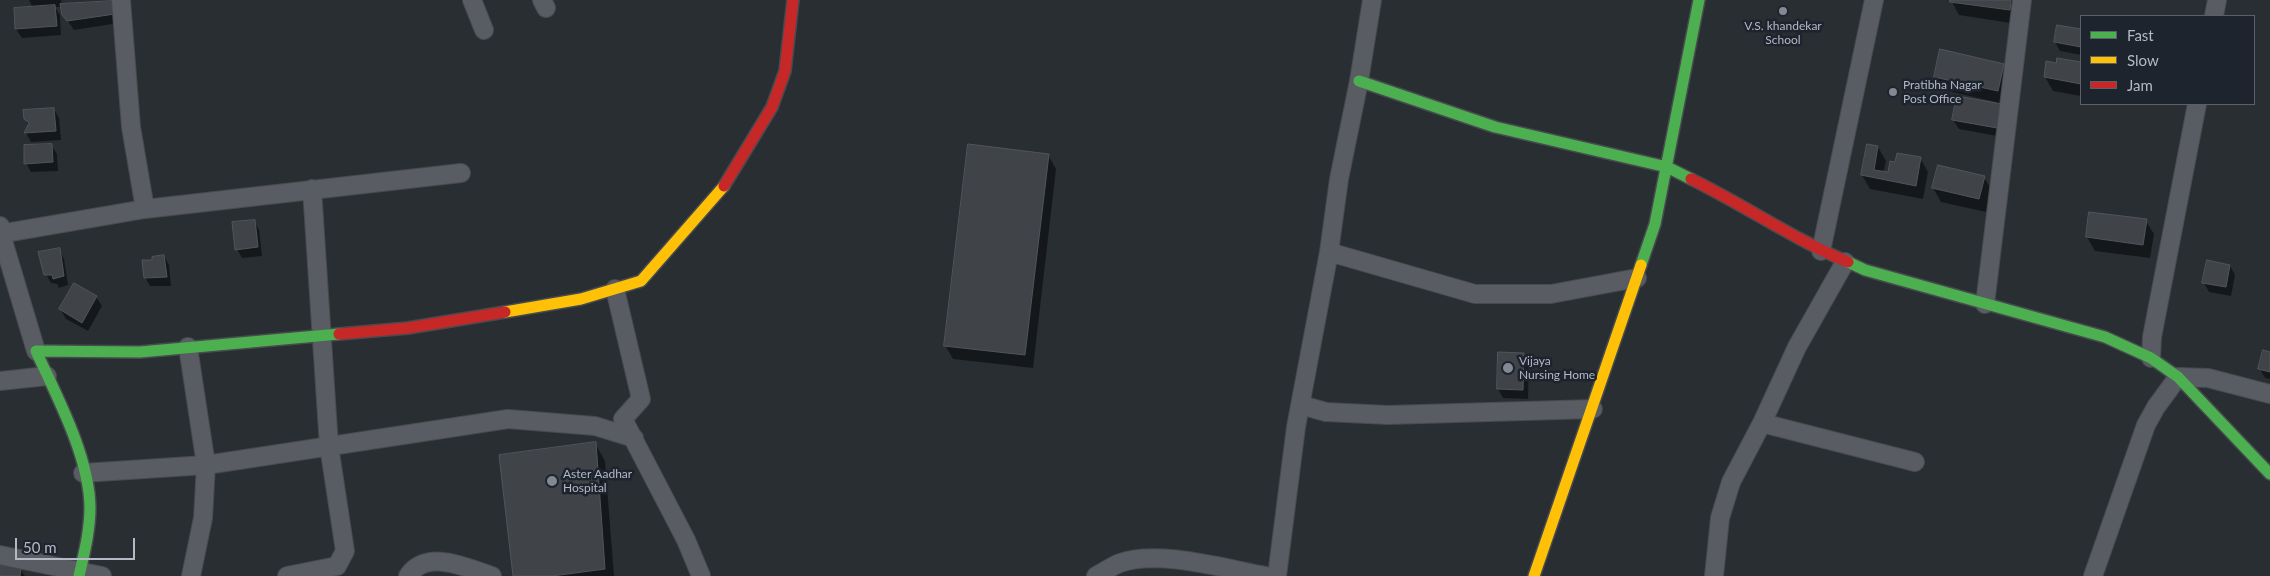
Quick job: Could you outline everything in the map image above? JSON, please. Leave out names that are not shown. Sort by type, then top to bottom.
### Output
[{"type":"street","points":[[121,0],[131,127],[145,209]]},
{"type":"street","points":[[472,0],[484,30]]},
{"type":"street","points":[[36,351],[140,352],[408,328],[581,299],[641,281],[725,185],[772,107],[784,71],[793,0]]},
{"type":"street","points":[[1277,576],[1296,427],[1329,252],[1339,179],[1359,81],[1372,0]]},
{"type":"street","points":[[1534,576],[1593,409],[1655,224],[1699,0]]},
{"type":"street","points":[[1821,250],[1874,0]]},
{"type":"street","points":[[1985,304],[2022,0]]},
{"type":"street","points":[[2214,15],[2217,0]]},
{"type":"street","points":[[1359,81],[1494,127],[1667,167],[1730,198],[1821,250],[1865,270],[2105,337],[2151,358],[2178,377],[2270,474]]},
{"type":"street","points":[[2151,358],[2152,337],[2197,105]]},
{"type":"street","points":[[0,234],[145,209],[461,173]]},
{"type":"street","points":[[286,576],[337,566],[342,560],[344,551],[329,446],[312,189]]},
{"type":"street","points":[[0,226],[0,234],[36,351],[83,472],[89,496],[89,522],[79,574]]},
{"type":"street","points":[[1329,252],[1475,294],[1550,294],[1637,278]]},
{"type":"street","points":[[1714,576],[1720,518],[1731,482],[1762,423],[1797,347],[1845,262]]},
{"type":"street","points":[[615,289],[641,399],[624,419],[686,540],[701,576]]},
{"type":"street","points":[[188,347],[206,465],[203,518],[191,576]]},
{"type":"street","points":[[0,381],[47,376]]},
{"type":"street","points":[[2178,377],[2208,378],[2270,394]]},
{"type":"street","points":[[2093,576],[2146,425],[2156,407],[2178,377]]},
{"type":"street","points":[[1301,406],[1326,412],[1388,415],[1593,409]]},
{"type":"street","points":[[83,472],[206,465],[508,419],[595,426],[634,438]]},
{"type":"street","points":[[1762,423],[1916,462]]},
{"type":"street","points":[[0,555],[79,574],[102,576]]},
{"type":"street","points":[[1096,576],[1120,563],[1138,559],[1166,559],[1266,576]]},
{"type":"street","points":[[408,576],[414,568],[425,563],[448,562],[492,576]]},
{"type":"building","points":[[1950,0],[2011,0],[2010,10],[1950,2]]},
{"type":"building","points":[[114,1],[115,14],[67,21],[62,15],[60,4]]},
{"type":"building","points":[[55,5],[57,26],[15,29],[14,8]]},
{"type":"building","points":[[2057,25],[2080,29],[2080,47],[2054,42]]},
{"type":"building","points":[[1940,49],[2004,64],[1998,91],[1934,77]]},
{"type":"building","points":[[2057,58],[2080,62],[2080,84],[2044,77],[2046,61],[2056,63]]},
{"type":"building","points":[[1957,96],[2002,104],[1997,128],[1952,120]]},
{"type":"building","points":[[54,108],[56,131],[24,133],[29,123],[24,119],[23,110]]},
{"type":"building","points":[[52,144],[53,162],[24,164],[24,145]]},
{"type":"building","points":[[968,144],[1049,154],[1025,355],[944,346]]},
{"type":"building","points":[[1867,144],[1878,146],[1874,170],[1888,172],[1890,161],[1895,162],[1897,153],[1921,157],[1916,186],[1861,175]]},
{"type":"building","points":[[1938,165],[1985,176],[1979,199],[1932,188]]},
{"type":"building","points":[[2089,212],[2147,219],[2143,245],[2086,237]]},
{"type":"building","points":[[255,220],[258,247],[235,250],[232,222]]},
{"type":"building","points":[[60,248],[64,276],[53,279],[52,275],[44,275],[38,252]]},
{"type":"building","points":[[164,255],[167,277],[144,278],[142,260],[152,260],[152,257]]},
{"type":"building","points":[[2207,260],[2230,265],[2226,287],[2202,283]]},
{"type":"building","points":[[74,283],[97,296],[82,323],[59,309]]},
{"type":"building","points":[[2263,350],[2270,352],[2270,372],[2258,369]]},
{"type":"building","points":[[1498,352],[1524,353],[1523,390],[1497,389]]},
{"type":"building","points":[[596,442],[605,569],[552,576],[513,576],[499,455]]},
{"type":"building","points":[[0,563],[21,568],[20,576],[0,576]]},
{"type":"traffic: fast","points":[[1641,265],[1655,224],[1699,0]]},
{"type":"traffic: fast","points":[[1359,81],[1495,127],[1667,167],[1691,179]]},
{"type":"traffic: fast","points":[[1848,262],[1865,270],[2105,337],[2151,358],[2178,377],[2270,474]]},
{"type":"traffic: fast","points":[[79,576],[89,525],[88,488],[78,447],[36,351],[140,352],[339,334]]},
{"type":"traffic: slow","points":[[505,312],[581,299],[641,281],[724,186]]},
{"type":"traffic: slow","points":[[1534,576],[1641,265]]},
{"type":"traffic: jam","points":[[724,186],[772,107],[785,71],[793,0]]},
{"type":"traffic: jam","points":[[1691,179],[1808,243],[1848,262]]},
{"type":"traffic: jam","points":[[339,334],[408,328],[505,312]]},
{"type":"place","name":"V.S. khandekar School","points":[[1783,11]]},
{"type":"place","name":"Pratibha Nagar Post Office","points":[[1893,92]]},
{"type":"place","name":"Vijaya Nursing Home","points":[[1508,368]]},
{"type":"place","name":"Aster Aadhar Hospital","points":[[552,481]]}]
